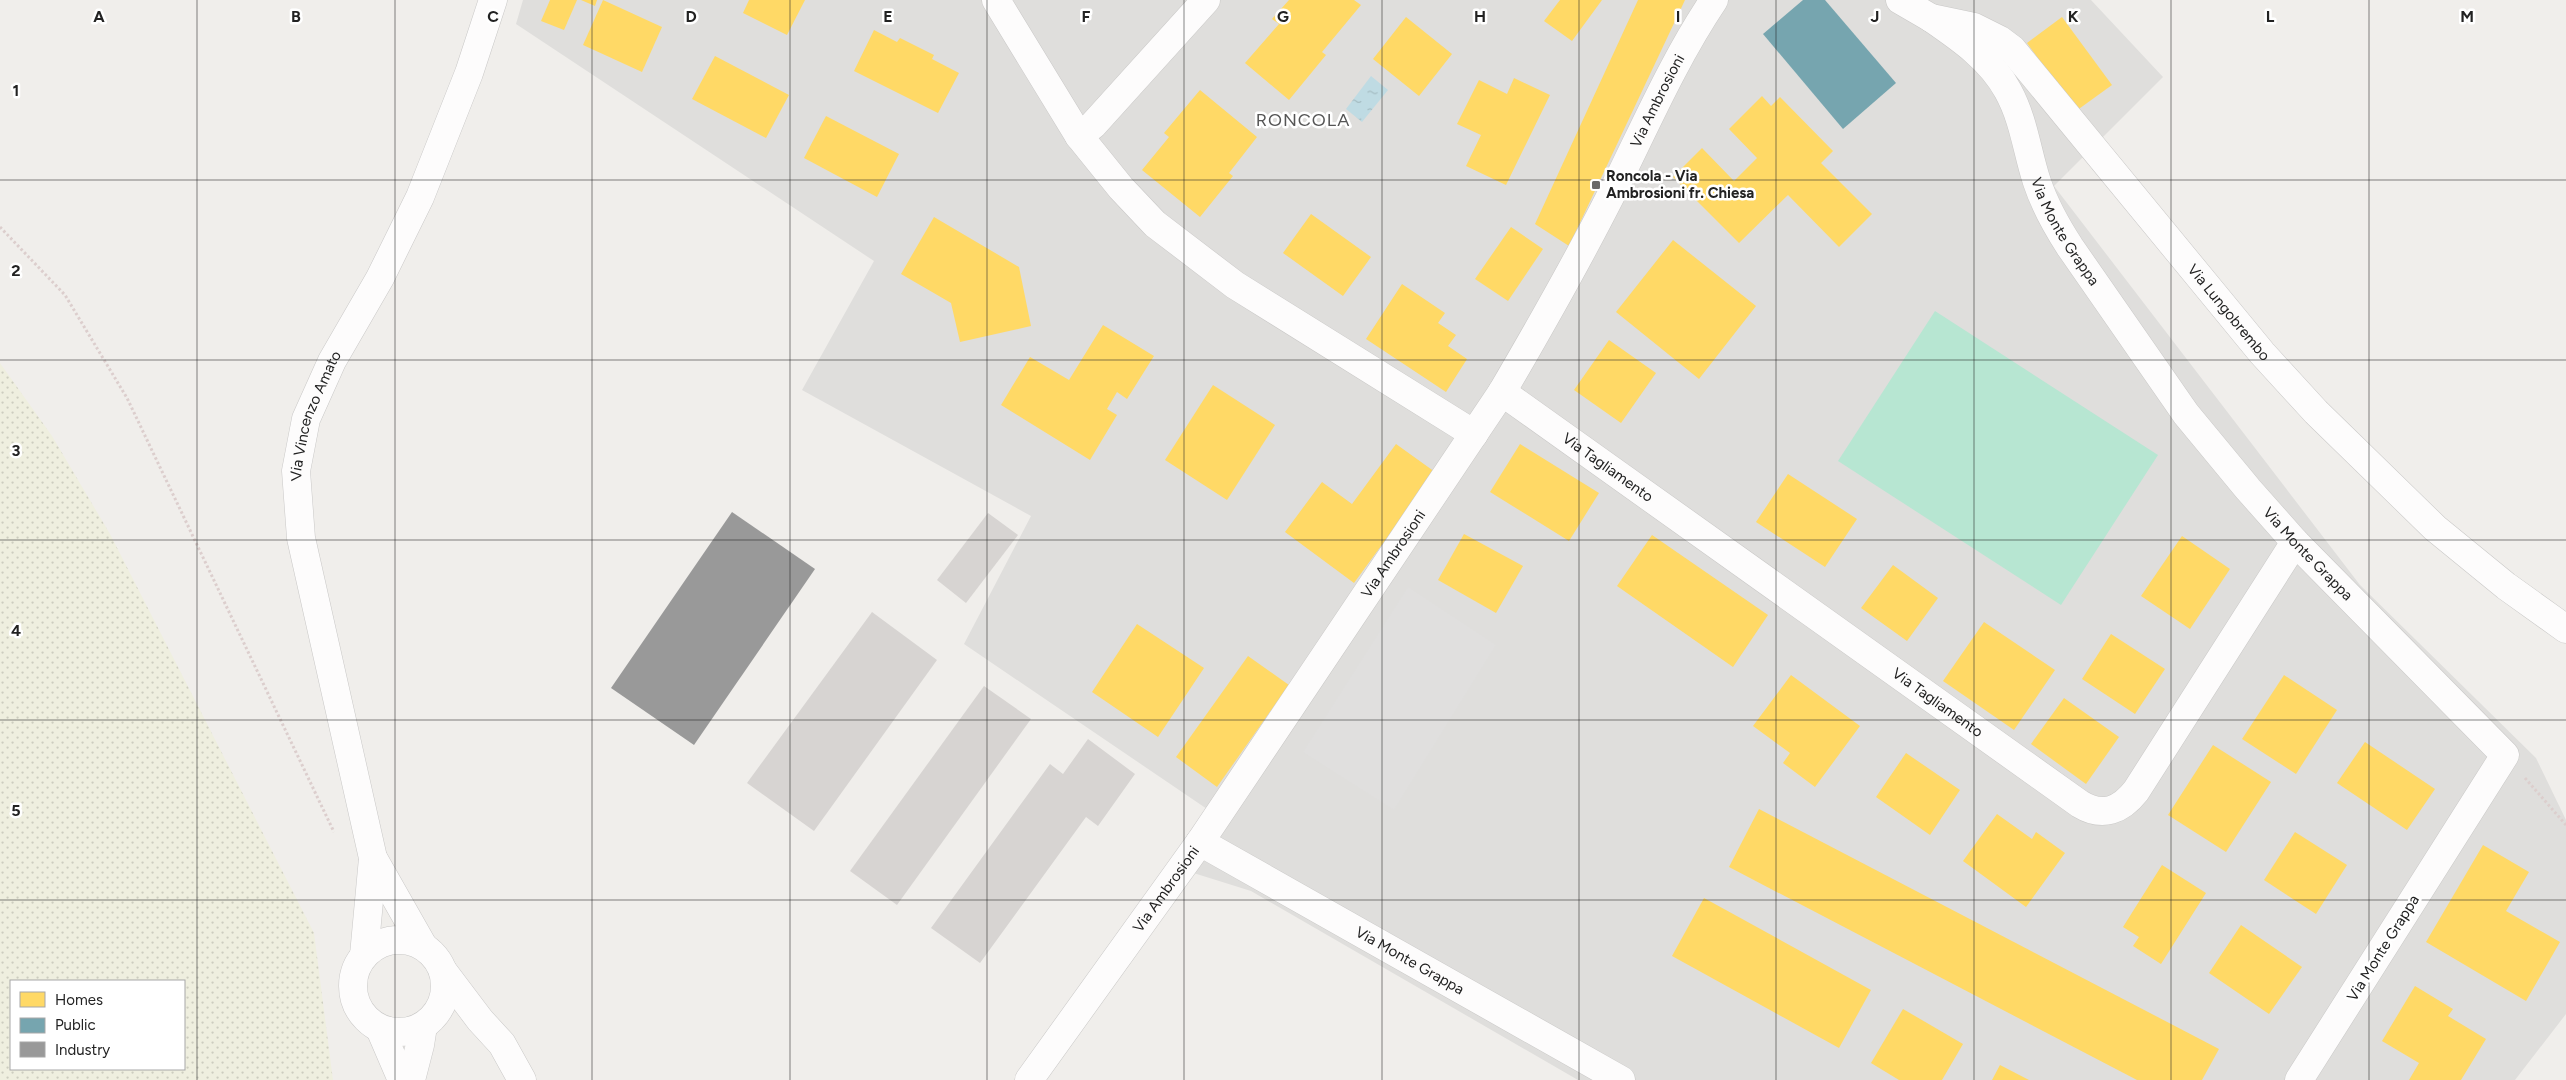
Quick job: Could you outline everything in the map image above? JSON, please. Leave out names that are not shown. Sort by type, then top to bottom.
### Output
[{"type":"street","name":"Via Vincenzo Amato","points":[[423,946],[373,858],[301,538],[296,472],[306,419],[332,361],[380,278],[420,196],[469,72],[493,0]]},
{"type":"street","points":[[996,0],[1079,136],[1144,213],[1184,249],[1280,315],[1474,434]]},
{"type":"street","points":[[1079,136],[1093,125],[1206,0]]},
{"type":"street","name":"Via Ambrosioni","points":[[1029,1080],[1200,842],[1502,392],[1537,334],[1596,225],[1671,74],[1714,0]]},
{"type":"street","name":"Via Lungobrembo","points":[[1900,0],[1931,18],[1974,27],[2000,40],[2012,49],[2262,354],[2316,412],[2435,528],[2506,586],[2566,629]]},
{"type":"street","name":"Via Monte Grappa","points":[[1931,18],[1980,55],[2003,82],[2018,112],[2041,195],[2063,238],[2190,420],[2295,542],[2505,756],[2299,1080]]},
{"type":"street","name":"Via Tagliamento","points":[[1502,392],[2080,804],[2103,812],[2112,811],[2129,800],[2143,781],[2295,542]]},
{"type":"street","name":"Via Monte Grappa","points":[[1200,842],[1621,1080]]},
{"type":"street","name":"Via Vincenzo Amato","points":[[364,955],[373,858]]},
{"type":"street","points":[[402,1080],[380,1029],[363,1015],[353,996],[352,981],[356,967],[364,955],[377,945],[392,940],[408,940],[423,946],[435,957],[443,971],[480,1020],[502,1044],[522,1080]]},
{"type":"street","points":[[411,1080],[428,1021],[443,1003],[446,987],[443,971]]},
{"type":"street","points":[[380,1029],[394,1032],[409,1031],[428,1021],[480,1020]]},
{"type":"path","points":[[0,227],[65,295],[127,398],[336,835]]},
{"type":"path","points":[[2505,756],[2566,825]]},
{"type":"shaded area","points":[[523,0],[2091,0],[2163,77],[2054,186],[2360,585],[2536,758],[2566,820],[2566,1014],[2515,1080],[1578,1080],[1251,891],[1168,865],[1210,811],[964,644],[1031,516],[802,390],[874,261],[516,24]]},
{"type":"shaded area","points":[[1408,587],[1496,645],[1394,810],[1303,752]]},
{"type":"green space","points":[[1935,311],[2158,455],[2061,605],[1838,461]]},
{"type":"green space","points":[[0,363],[52,436],[110,534],[314,933],[333,1080],[0,1080]]},
{"type":"water","points":[[1371,76],[1388,90],[1362,122],[1346,109]]},
{"type":"building: Homes","points":[[550,0],[577,0],[564,30],[541,21]]},
{"type":"building: Homes","points":[[581,0],[597,0],[595,6]]},
{"type":"building: Homes","points":[[603,0],[662,27],[642,72],[583,45]]},
{"type":"building: Homes","points":[[749,0],[805,0],[787,35],[743,13]]},
{"type":"building: Homes","points":[[1289,0],[1354,0],[1361,5],[1322,52],[1326,55],[1289,100],[1245,63],[1279,24],[1272,19]]},
{"type":"building: Homes","points":[[1560,0],[1602,0],[1572,41],[1544,21]]},
{"type":"building: Homes","points":[[1638,0],[1685,0],[1569,246],[1535,224]]},
{"type":"building: Homes","points":[[1406,17],[1452,54],[1419,96],[1373,59]]},
{"type":"building: Homes","points":[[2062,17],[2112,85],[2076,111],[2027,43]]},
{"type":"building: Homes","points":[[874,30],[897,42],[900,38],[934,55],[932,59],[959,73],[938,113],[854,71]]},
{"type":"building: Homes","points":[[715,56],[789,95],[766,138],[692,99]]},
{"type":"building: Homes","points":[[1514,78],[1550,95],[1506,185],[1466,166],[1481,135],[1457,124],[1479,80],[1507,94]]},
{"type":"building: Homes","points":[[1200,90],[1257,137],[1229,173],[1233,176],[1200,217],[1142,170],[1169,137],[1164,133]]},
{"type":"building: Homes","points":[[1762,96],[1771,106],[1780,97],[1833,151],[1821,163],[1872,214],[1839,247],[1788,195],[1739,243],[1673,177],[1702,148],[1734,181],[1757,158],[1729,129]]},
{"type":"building: Homes","points":[[826,116],[899,154],[877,197],[804,158]]},
{"type":"building: Homes","points":[[1311,214],[1371,257],[1343,296],[1283,253]]},
{"type":"building: Homes","points":[[934,217],[1019,267],[1031,326],[960,342],[951,303],[901,274]]},
{"type":"building: Homes","points":[[1511,227],[1543,249],[1508,301],[1475,279]]},
{"type":"building: Homes","points":[[1673,240],[1756,306],[1699,379],[1616,312]]},
{"type":"building: Homes","points":[[1402,284],[1445,313],[1438,323],[1456,335],[1448,346],[1467,359],[1446,392],[1366,339]]},
{"type":"building: Homes","points":[[1103,325],[1154,356],[1127,399],[1117,392],[1107,409],[1117,415],[1090,460],[1001,405],[1030,357],[1069,380]]},
{"type":"building: Homes","points":[[1609,340],[1656,373],[1621,423],[1574,390]]},
{"type":"building: Homes","points":[[1213,385],[1275,425],[1227,500],[1165,460]]},
{"type":"building: Homes","points":[[1396,444],[1435,472],[1354,583],[1285,532],[1322,482],[1352,504]]},
{"type":"building: Homes","points":[[1520,444],[1599,493],[1569,541],[1490,492]]},
{"type":"building: Homes","points":[[1788,474],[1857,519],[1825,567],[1756,522]]},
{"type":"building: Homes","points":[[1464,534],[1523,566],[1496,613],[1438,580]]},
{"type":"building: Homes","points":[[1652,535],[1768,615],[1733,667],[1617,586]]},
{"type":"building: Homes","points":[[2182,536],[2230,569],[2190,629],[2141,596]]},
{"type":"building: Homes","points":[[1893,565],[1938,598],[1907,641],[1861,608]]},
{"type":"building: Homes","points":[[1984,622],[2055,670],[2014,730],[1943,681]]},
{"type":"building: Homes","points":[[1137,624],[1204,668],[1158,737],[1092,692]]},
{"type":"building: Homes","points":[[2111,634],[2165,669],[2135,714],[2082,679]]},
{"type":"building: Homes","points":[[1248,656],[1289,685],[1217,787],[1176,757]]},
{"type":"building: Homes","points":[[1791,675],[1860,726],[1815,787],[1783,763],[1790,753],[1753,726]]},
{"type":"building: Homes","points":[[2284,675],[2337,710],[2296,774],[2242,739]]},
{"type":"building: Homes","points":[[2064,698],[2119,737],[2086,784],[2031,744]]},
{"type":"building: Homes","points":[[2365,742],[2435,789],[2407,830],[2337,783]]},
{"type":"building: Homes","points":[[2213,745],[2271,782],[2226,852],[2168,815]]},
{"type":"building: Homes","points":[[1906,753],[1960,790],[1930,835],[1876,797]]},
{"type":"building: Homes","points":[[1759,809],[2219,1049],[2202,1080],[2137,1080],[1729,867]]},
{"type":"building: Homes","points":[[1997,814],[2032,839],[2036,832],[2065,853],[2026,907],[1963,861]]},
{"type":"building: Homes","points":[[2295,832],[2347,865],[2316,914],[2264,880]]},
{"type":"building: Homes","points":[[2483,845],[2529,872],[2506,911],[2560,942],[2526,1001],[2426,942]]},
{"type":"building: Homes","points":[[2162,865],[2206,893],[2161,964],[2133,946],[2139,937],[2123,927]]},
{"type":"building: Homes","points":[[1704,898],[1871,990],[1839,1048],[1672,956]]},
{"type":"building: Homes","points":[[2241,925],[2302,967],[2269,1014],[2209,973]]},
{"type":"building: Homes","points":[[2415,986],[2453,1009],[2448,1016],[2486,1039],[2461,1080],[2409,1080],[2419,1063],[2382,1041]]},
{"type":"building: Homes","points":[[1903,1009],[1963,1044],[1942,1080],[1899,1080],[1871,1063]]},
{"type":"building: Homes","points":[[2000,1065],[2029,1080],[1992,1080]]},
{"type":"building: Public","points":[[1803,0],[1825,0],[1896,83],[1843,129],[1763,34]]},
{"type":"building: Industry","points":[[732,512],[815,569],[694,745],[611,688]]},
{"type":"building: Other","points":[[988,513],[1018,535],[966,603],[937,580]]},
{"type":"building: Other","points":[[872,612],[937,660],[814,831],[747,783]]},
{"type":"building: Other","points":[[984,686],[1031,719],[897,905],[850,871]]},
{"type":"building: Other","points":[[1088,739],[1135,774],[1098,826],[1086,817],[980,963],[931,928],[1050,764],[1063,774]]},
{"type":"place","name":"Roncola - Via Ambrosioni fr. Chiesa","points":[[1596,185]]},
{"type":"district","name":"RONCOLA","points":[[1303,120]]}]
